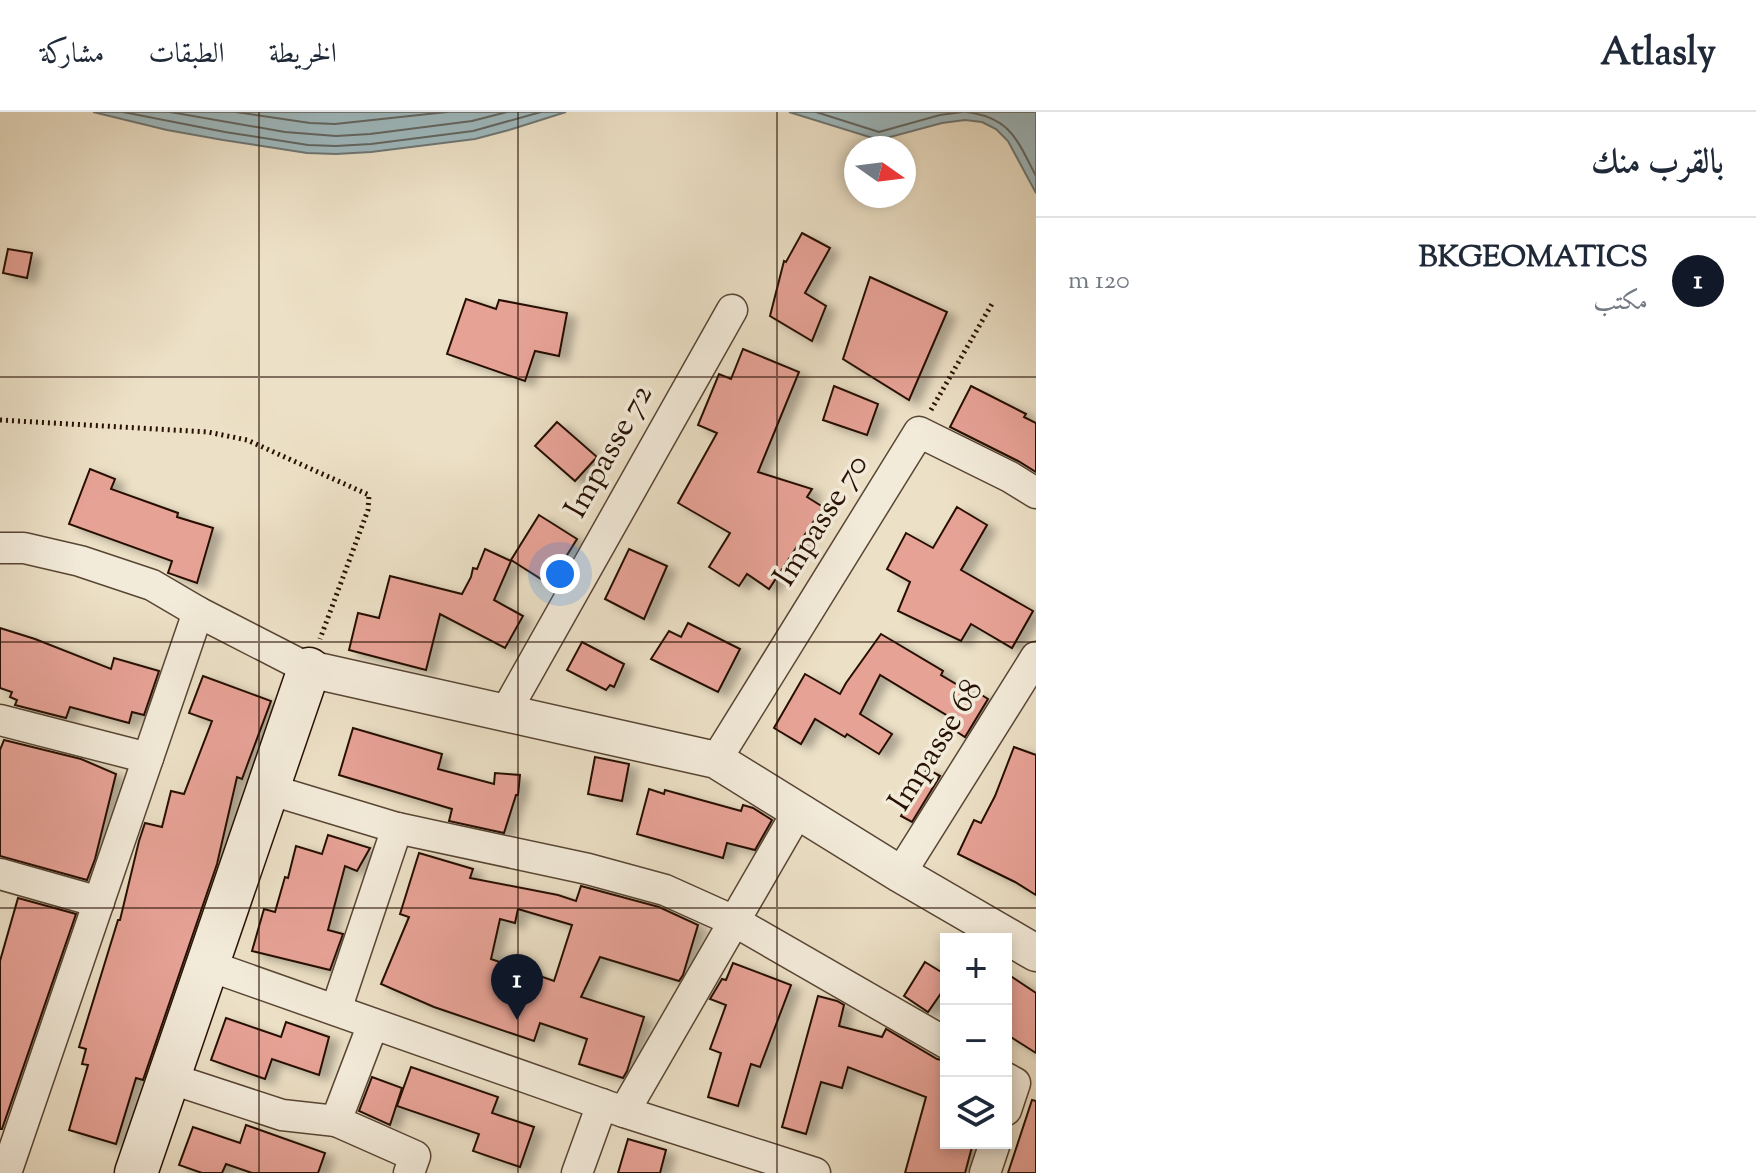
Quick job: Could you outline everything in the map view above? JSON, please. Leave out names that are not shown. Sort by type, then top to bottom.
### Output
[{"type":"main road","points":[[136,1173],[309,669]]},
{"type":"street","name":"Impasse 72","points":[[505,713],[732,310]]},
{"type":"street","points":[[919,432],[1036,493]]},
{"type":"street","name":"Impasse 70","points":[[716,760],[919,432]]},
{"type":"street","points":[[0,548],[24,548],[80,561],[152,585],[309,669],[716,760],[900,874],[1036,953]]},
{"type":"street","points":[[6,1173],[198,612]]},
{"type":"street","name":"Impasse 68","points":[[900,874],[1036,657]]},
{"type":"street","points":[[0,720],[148,758]]},
{"type":"street","points":[[268,789],[397,828],[588,869],[665,890],[734,921],[940,1040]]},
{"type":"street","points":[[577,1173],[613,1108],[734,921],[798,811]]},
{"type":"street","points":[[336,1010],[397,828]]},
{"type":"street","points":[[0,874],[99,902]]},
{"type":"street","points":[[207,965],[779,1168],[815,1173]]},
{"type":"street","points":[[336,1121],[373,1024]]},
{"type":"street","points":[[169,1078],[282,1115],[336,1121],[415,1156],[409,1173]]},
{"type":"street","points":[[985,1173],[993,1149]]},
{"type":"path","points":[[919,432],[993,302]]},
{"type":"path","points":[[0,420],[208,432],[247,440],[369,495],[368,510],[309,669]]},
{"type":"water","points":[[93,112],[566,112],[475,139],[336,154],[307,153],[223,140]]},
{"type":"water","points":[[789,112],[1036,112],[1036,193],[1008,141],[996,129],[982,122],[965,120],[894,136],[866,136]]},
{"type":"building","points":[[802,233],[830,248],[805,293],[826,306],[812,341],[770,316],[784,261]]},
{"type":"building","points":[[8,249],[32,253],[27,278],[3,273]]},
{"type":"building","points":[[870,277],[947,312],[909,400],[843,359]]},
{"type":"building","points":[[466,299],[496,309],[499,300],[567,313],[559,356],[535,351],[525,381],[447,354]]},
{"type":"building","points":[[743,349],[799,372],[758,472],[812,489],[807,497],[823,507],[769,589],[747,574],[739,586],[709,567],[730,533],[678,503],[717,433],[698,425],[719,374],[731,379]]},
{"type":"building","points":[[834,386],[878,404],[867,435],[823,420]]},
{"type":"building","points":[[971,386],[1026,414],[1024,417],[1036,423],[1036,472],[950,427]]},
{"type":"building","points":[[557,422],[597,457],[575,481],[535,446]]},
{"type":"building","points":[[90,469],[115,479],[111,489],[178,513],[177,517],[213,528],[197,583],[168,573],[172,561],[69,524]]},
{"type":"building","points":[[957,507],[987,525],[961,570],[1033,611],[1012,648],[971,624],[961,641],[898,611],[910,582],[887,569],[906,533],[933,548]]},
{"type":"building","points":[[539,515],[577,539],[549,584],[511,560]]},
{"type":"building","points":[[485,549],[511,561],[494,600],[523,616],[505,648],[440,614],[426,670],[349,650],[358,613],[379,618],[390,576],[462,594]]},
{"type":"building","points":[[629,549],[667,566],[644,619],[605,599]]},
{"type":"building","points":[[688,623],[740,649],[718,692],[651,659],[669,631],[681,637]]},
{"type":"building","points":[[0,628],[111,669],[114,658],[159,671],[144,715],[132,712],[129,723],[70,707],[66,718],[15,705],[17,700],[10,697],[12,692],[0,688]]},
{"type":"building","points":[[881,634],[943,671],[941,675],[978,697],[980,694],[988,699],[965,737],[957,732],[961,724],[880,675],[860,714],[892,734],[879,754],[815,719],[801,744],[774,728],[805,674],[840,694]]},
{"type":"building","points":[[582,642],[624,664],[614,687],[610,685],[606,690],[567,670]]},
{"type":"building","points":[[203,676],[271,701],[242,779],[237,777],[217,864],[143,1080],[136,1078],[116,1144],[69,1130],[88,1065],[82,1064],[86,1049],[79,1047],[120,920],[145,823],[162,827],[171,791],[184,794],[212,721],[189,713]]},
{"type":"building","points":[[353,728],[442,754],[438,769],[494,784],[495,773],[520,775],[518,795],[504,833],[449,821],[452,809],[339,775]]},
{"type":"building","points":[[4,740],[81,759],[116,774],[87,880],[0,856],[0,750]]},
{"type":"building","points":[[1014,747],[1036,755],[1036,895],[958,854],[974,820],[981,823]]},
{"type":"building","points":[[595,757],[629,764],[622,801],[588,794]]},
{"type":"building","points":[[927,769],[940,776],[912,822],[901,816]]},
{"type":"building","points":[[649,789],[664,794],[665,790],[741,811],[743,805],[772,820],[755,850],[727,843],[723,858],[637,834]]},
{"type":"building","points":[[328,835],[370,848],[357,871],[345,866],[328,930],[343,934],[330,970],[252,951],[264,909],[275,912],[296,846],[322,854]]},
{"type":"building","points":[[419,853],[473,869],[470,878],[576,901],[581,886],[659,907],[698,925],[679,981],[600,957],[581,997],[644,1017],[623,1078],[579,1064],[587,1039],[540,1023],[534,1041],[434,1007],[381,984],[409,917],[400,914]],"holes":[[[518,909],[572,925],[554,981],[491,959],[500,919],[515,923]]]},
{"type":"building","points":[[18,898],[76,914],[0,1129],[0,961]]},
{"type":"building","points":[[925,962],[940,971],[940,995],[928,1012],[904,996]]},
{"type":"building","points":[[733,963],[791,985],[760,1067],[751,1064],[738,1106],[708,1097],[721,1053],[710,1049],[726,1005],[710,999],[722,979],[726,980]]},
{"type":"building","points":[[1012,977],[1036,993],[1036,1053],[1012,1038]]},
{"type":"building","points":[[818,996],[844,1005],[839,1026],[882,1037],[886,1029],[940,1060],[940,1149],[971,1149],[965,1173],[905,1173],[926,1097],[848,1067],[842,1088],[821,1082],[806,1134],[782,1127]]},
{"type":"building","points":[[226,1018],[281,1037],[286,1022],[329,1037],[319,1075],[272,1059],[265,1079],[211,1060]]},
{"type":"building","points":[[411,1067],[498,1097],[492,1113],[534,1127],[520,1167],[473,1151],[479,1134],[397,1106]]},
{"type":"building","points":[[372,1077],[402,1088],[390,1125],[359,1111]]},
{"type":"building","points":[[1032,1100],[1036,1101],[1036,1173],[1008,1173]]},
{"type":"building","points":[[246,1125],[325,1153],[318,1173],[252,1173],[226,1164],[222,1173],[202,1173],[179,1165],[193,1127],[240,1143]]},
{"type":"building","points":[[628,1139],[666,1150],[660,1173],[618,1173]]},
{"type":"place","name":"BKGEOMATICS","points":[[517,1020]]}]
